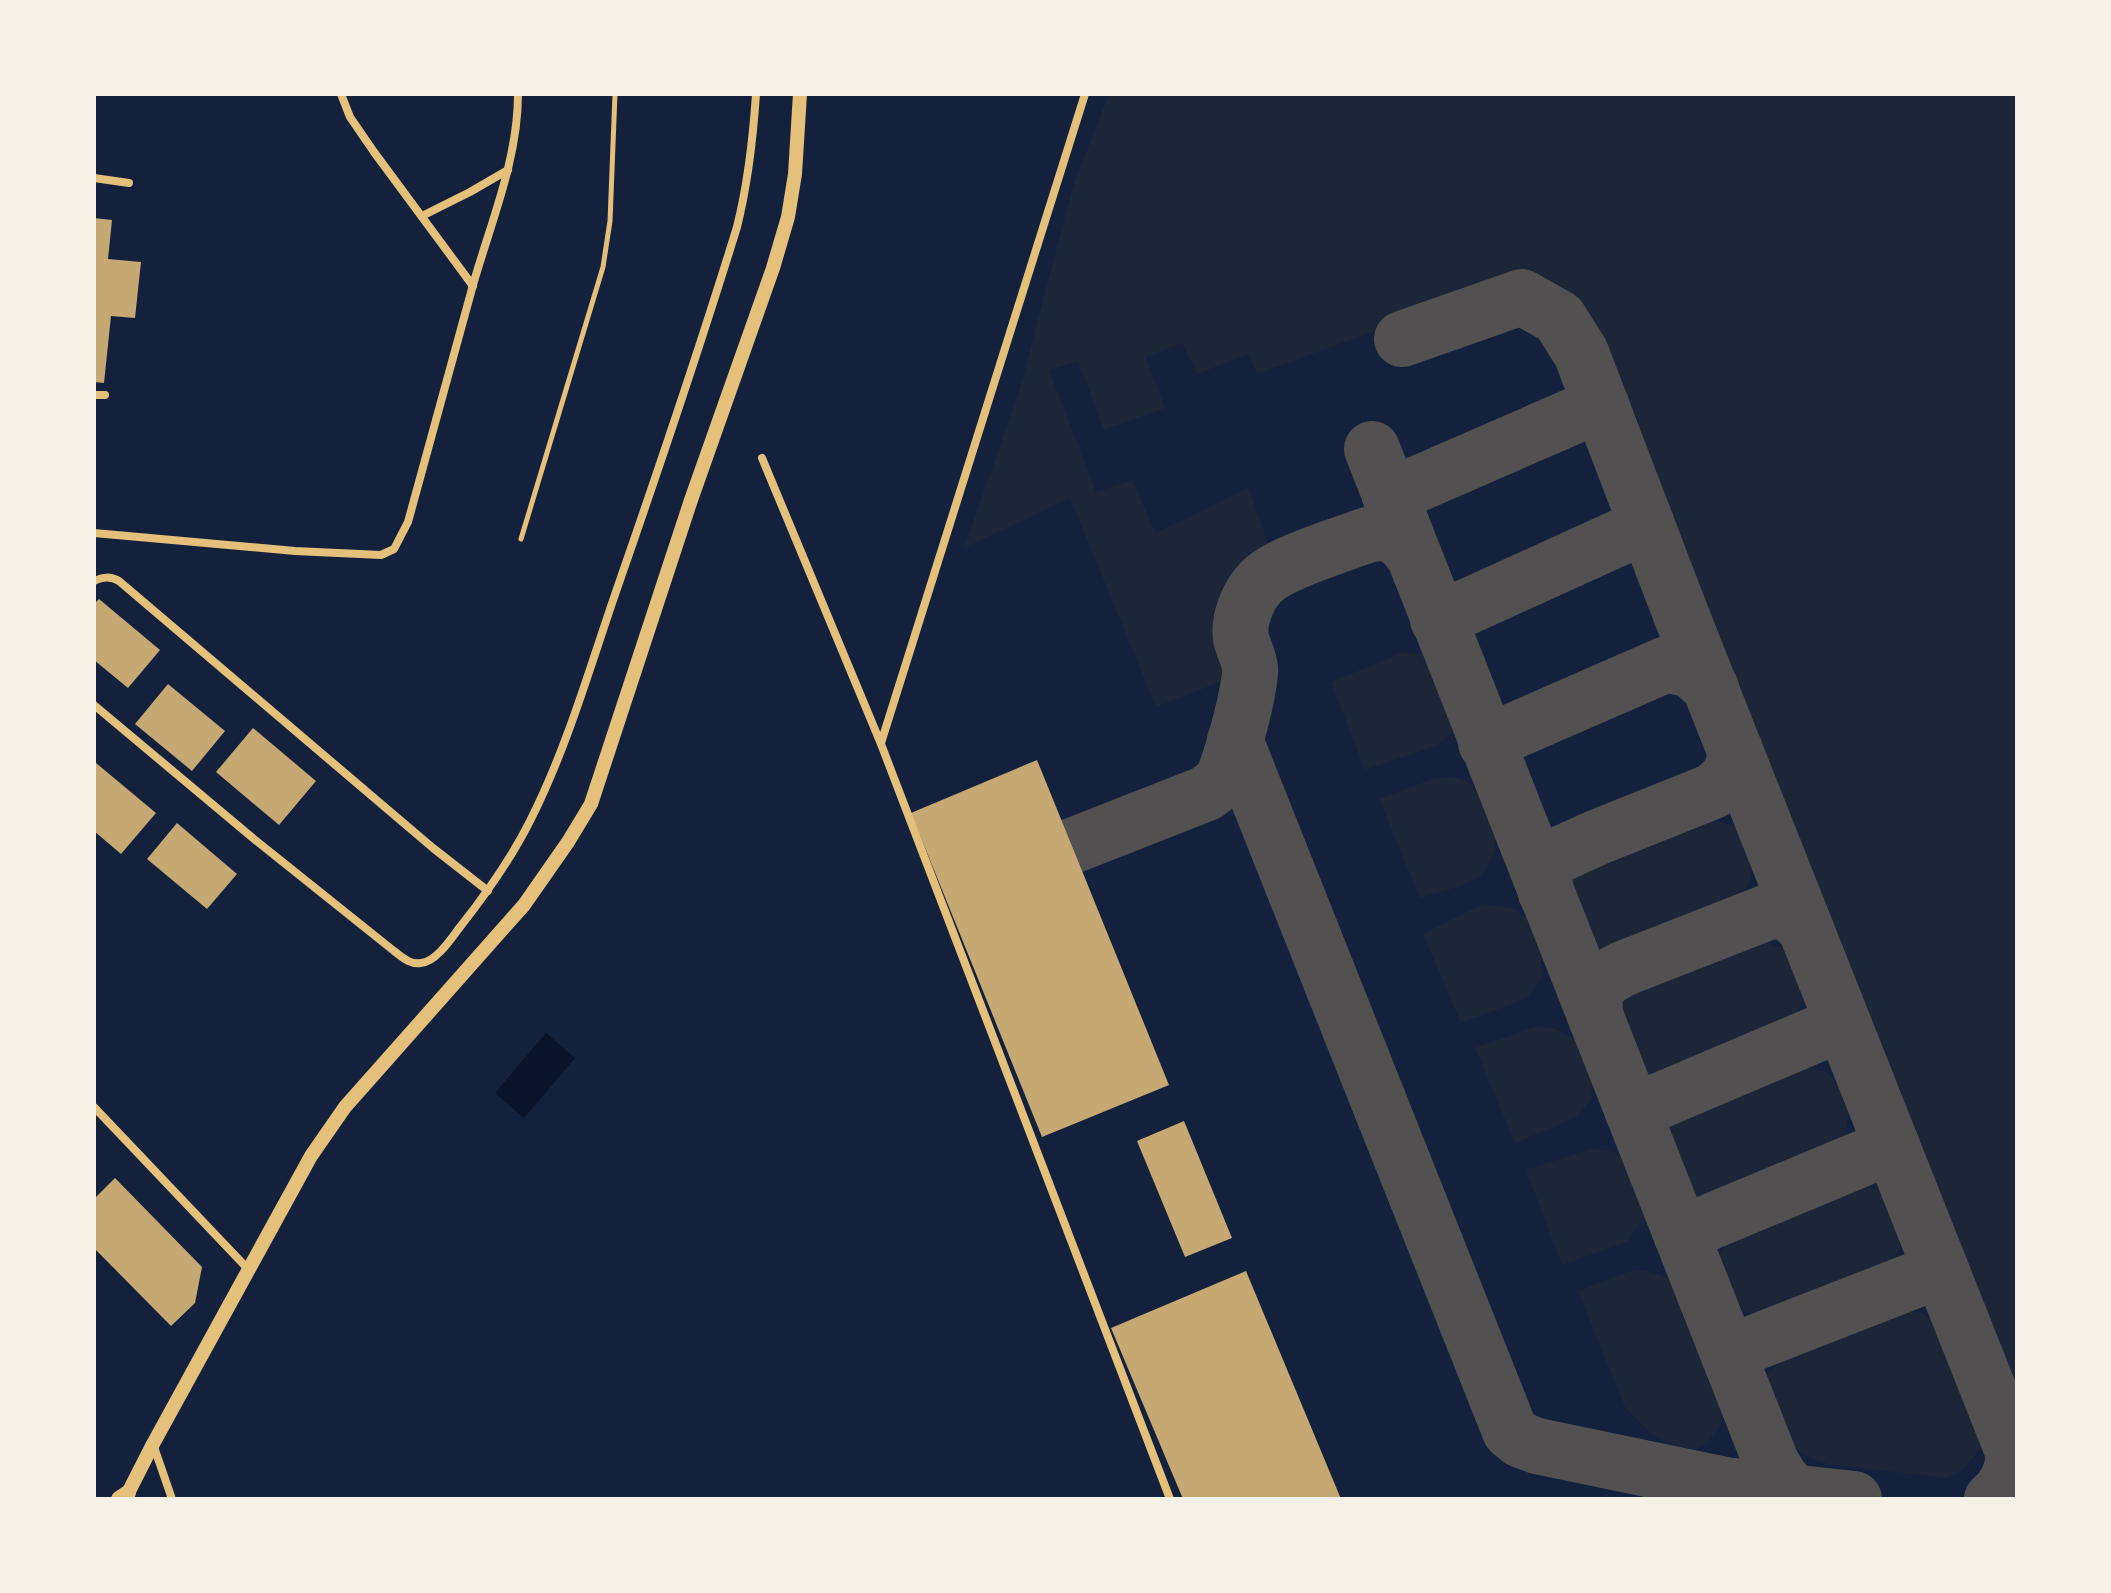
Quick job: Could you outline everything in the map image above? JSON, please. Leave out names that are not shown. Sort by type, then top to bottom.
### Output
[{"type":"main road","points":[[124,1497],[311,1156],[345,1107],[524,905],[591,804],[691,500],[773,268],[788,217],[795,174],[800,94]]},
{"type":"street","points":[[341,94],[350,117],[473,286]]},
{"type":"street","points":[[94,533],[295,551],[381,555],[394,549],[408,522],[508,170],[518,121],[518,94]]},
{"type":"street","points":[[94,705],[394,951],[415,963],[434,957],[488,891],[528,824],[566,737],[663,457],[737,227],[746,191],[756,94]]},
{"type":"street","points":[[881,744],[1085,94]]},
{"type":"street","points":[[422,216],[508,170]]},
{"type":"street","points":[[94,178],[129,183]]},
{"type":"street","points":[[94,395],[105,395]]},
{"type":"street","points":[[762,458],[881,744],[1170,1499]]},
{"type":"street","points":[[94,581],[112,578],[119,581],[433,848],[488,891]]},
{"type":"street","points":[[94,1107],[248,1269]]},
{"type":"street","points":[[153,1444],[172,1499]]},
{"type":"lane","points":[[521,539],[603,267],[610,221],[615,94]]},
{"type":"shaded area","points":[[1114,94],[2017,94],[2017,1417],[1585,327],[1574,310],[1559,297],[1530,285],[1488,290],[1257,374],[1248,354],[1197,374],[1182,343],[1146,357],[1165,408],[1104,430],[1078,361],[1049,370],[1096,492],[1133,480],[1155,533],[1249,488],[1270,549],[1233,589],[1222,612],[1221,645],[1235,676],[1156,707],[1070,498],[964,548],[1020,388],[1073,186],[1107,99]]},
{"type":"shaded area","points":[[1402,653],[1422,654],[1435,664],[1455,717],[1453,732],[1436,746],[1365,770],[1331,682]]},
{"type":"shaded area","points":[[1453,776],[1475,787],[1489,807],[1496,832],[1493,856],[1475,880],[1420,898],[1379,799],[1430,780]]},
{"type":"shaded area","points":[[1697,816],[1735,826],[1751,851],[1750,881],[1734,905],[1615,956],[1584,950],[1565,928],[1562,896],[1577,868]]},
{"type":"shaded area","points":[[1483,904],[1512,908],[1533,923],[1541,949],[1542,977],[1527,998],[1461,1023],[1423,934]]},
{"type":"shaded area","points":[[1756,939],[1783,948],[1799,972],[1801,1005],[1784,1037],[1658,1084],[1628,1070],[1614,1048],[1613,1019],[1628,987]]},
{"type":"shaded area","points":[[1535,1027],[1554,1028],[1574,1039],[1588,1058],[1593,1078],[1591,1099],[1577,1117],[1515,1143],[1475,1048]]},
{"type":"shaded area","points":[[546,1033],[575,1058],[524,1118],[495,1093]]},
{"type":"shaded area","points":[[1807,1065],[1829,1074],[1849,1101],[1847,1130],[1833,1156],[1711,1210],[1682,1200],[1664,1173],[1659,1144],[1675,1118]]},
{"type":"shaded area","points":[[1593,1148],[1614,1152],[1632,1166],[1646,1194],[1646,1215],[1627,1242],[1562,1265],[1526,1170]]},
{"type":"shaded area","points":[[1847,1186],[1867,1187],[1881,1192],[1898,1212],[1901,1242],[1886,1270],[1772,1316],[1752,1315],[1736,1305],[1721,1286],[1717,1268],[1721,1251],[1731,1235],[1746,1225]]},
{"type":"shaded area","points":[[1633,1270],[1657,1274],[1678,1287],[1725,1408],[1715,1433],[1695,1451],[1673,1446],[1650,1432],[1625,1407],[1578,1291]]},
{"type":"shaded area","points":[[1896,1310],[1922,1314],[1943,1330],[1981,1426],[1979,1450],[1964,1469],[1946,1478],[1816,1460],[1799,1451],[1789,1441],[1772,1419],[1763,1398],[1767,1379],[1788,1354]]},
{"type":"building","points":[[94,218],[112,220],[108,259],[141,262],[135,318],[111,316],[104,383],[94,382]]},
{"type":"building","points":[[99,599],[160,650],[128,688],[94,660],[94,604]]},
{"type":"building","points":[[168,684],[225,731],[192,771],[135,724]]},
{"type":"building","points":[[253,728],[316,781],[279,825],[216,772]]},
{"type":"building","points":[[1037,760],[1169,1085],[1042,1137],[911,813]]},
{"type":"building","points":[[96,763],[156,813],[121,854],[94,831]]},
{"type":"building","points":[[177,823],[237,874],[207,909],[147,859]]},
{"type":"building","points":[[1184,1121],[1232,1238],[1185,1257],[1137,1141]]},
{"type":"building","points":[[115,1178],[202,1267],[195,1303],[171,1326],[94,1248],[94,1199]]},
{"type":"building","points":[[1246,1271],[1341,1499],[1183,1499],[1111,1328]]},
{"type":"taxiway","points":[[1402,339],[1522,297],[1559,318],[1581,353],[1682,617],[2014,1454],[2008,1479],[1992,1499]]},
{"type":"taxiway","points":[[1390,496],[1601,404]]},
{"type":"taxiway","points":[[1372,449],[1771,1462],[1781,1479],[1795,1493]]},
{"type":"taxiway","points":[[1438,620],[1647,525]]},
{"type":"taxiway","points":[[1072,846],[1207,793],[1221,781],[1235,743],[1250,677],[1241,638],[1241,623],[1256,587],[1269,575],[1319,552],[1372,534],[1392,536],[1410,551]]},
{"type":"taxiway","points":[[1486,743],[1667,664],[1691,670],[1711,688]]},
{"type":"taxiway","points":[[1235,740],[1510,1431],[1521,1440],[1537,1446],[1725,1485],[1854,1499]]},
{"type":"taxiway","points":[[1546,893],[1544,879],[1547,866],[1554,857],[1713,791],[1730,774],[1735,750]]},
{"type":"taxiway","points":[[1596,1018],[1595,1000],[1599,987],[1625,968],[1768,912],[1789,914],[1806,929]]},
{"type":"taxiway","points":[[1633,1112],[1843,1023]]},
{"type":"taxiway","points":[[1681,1234],[1892,1146]]},
{"type":"taxiway","points":[[1728,1353],[1941,1270]]}]
